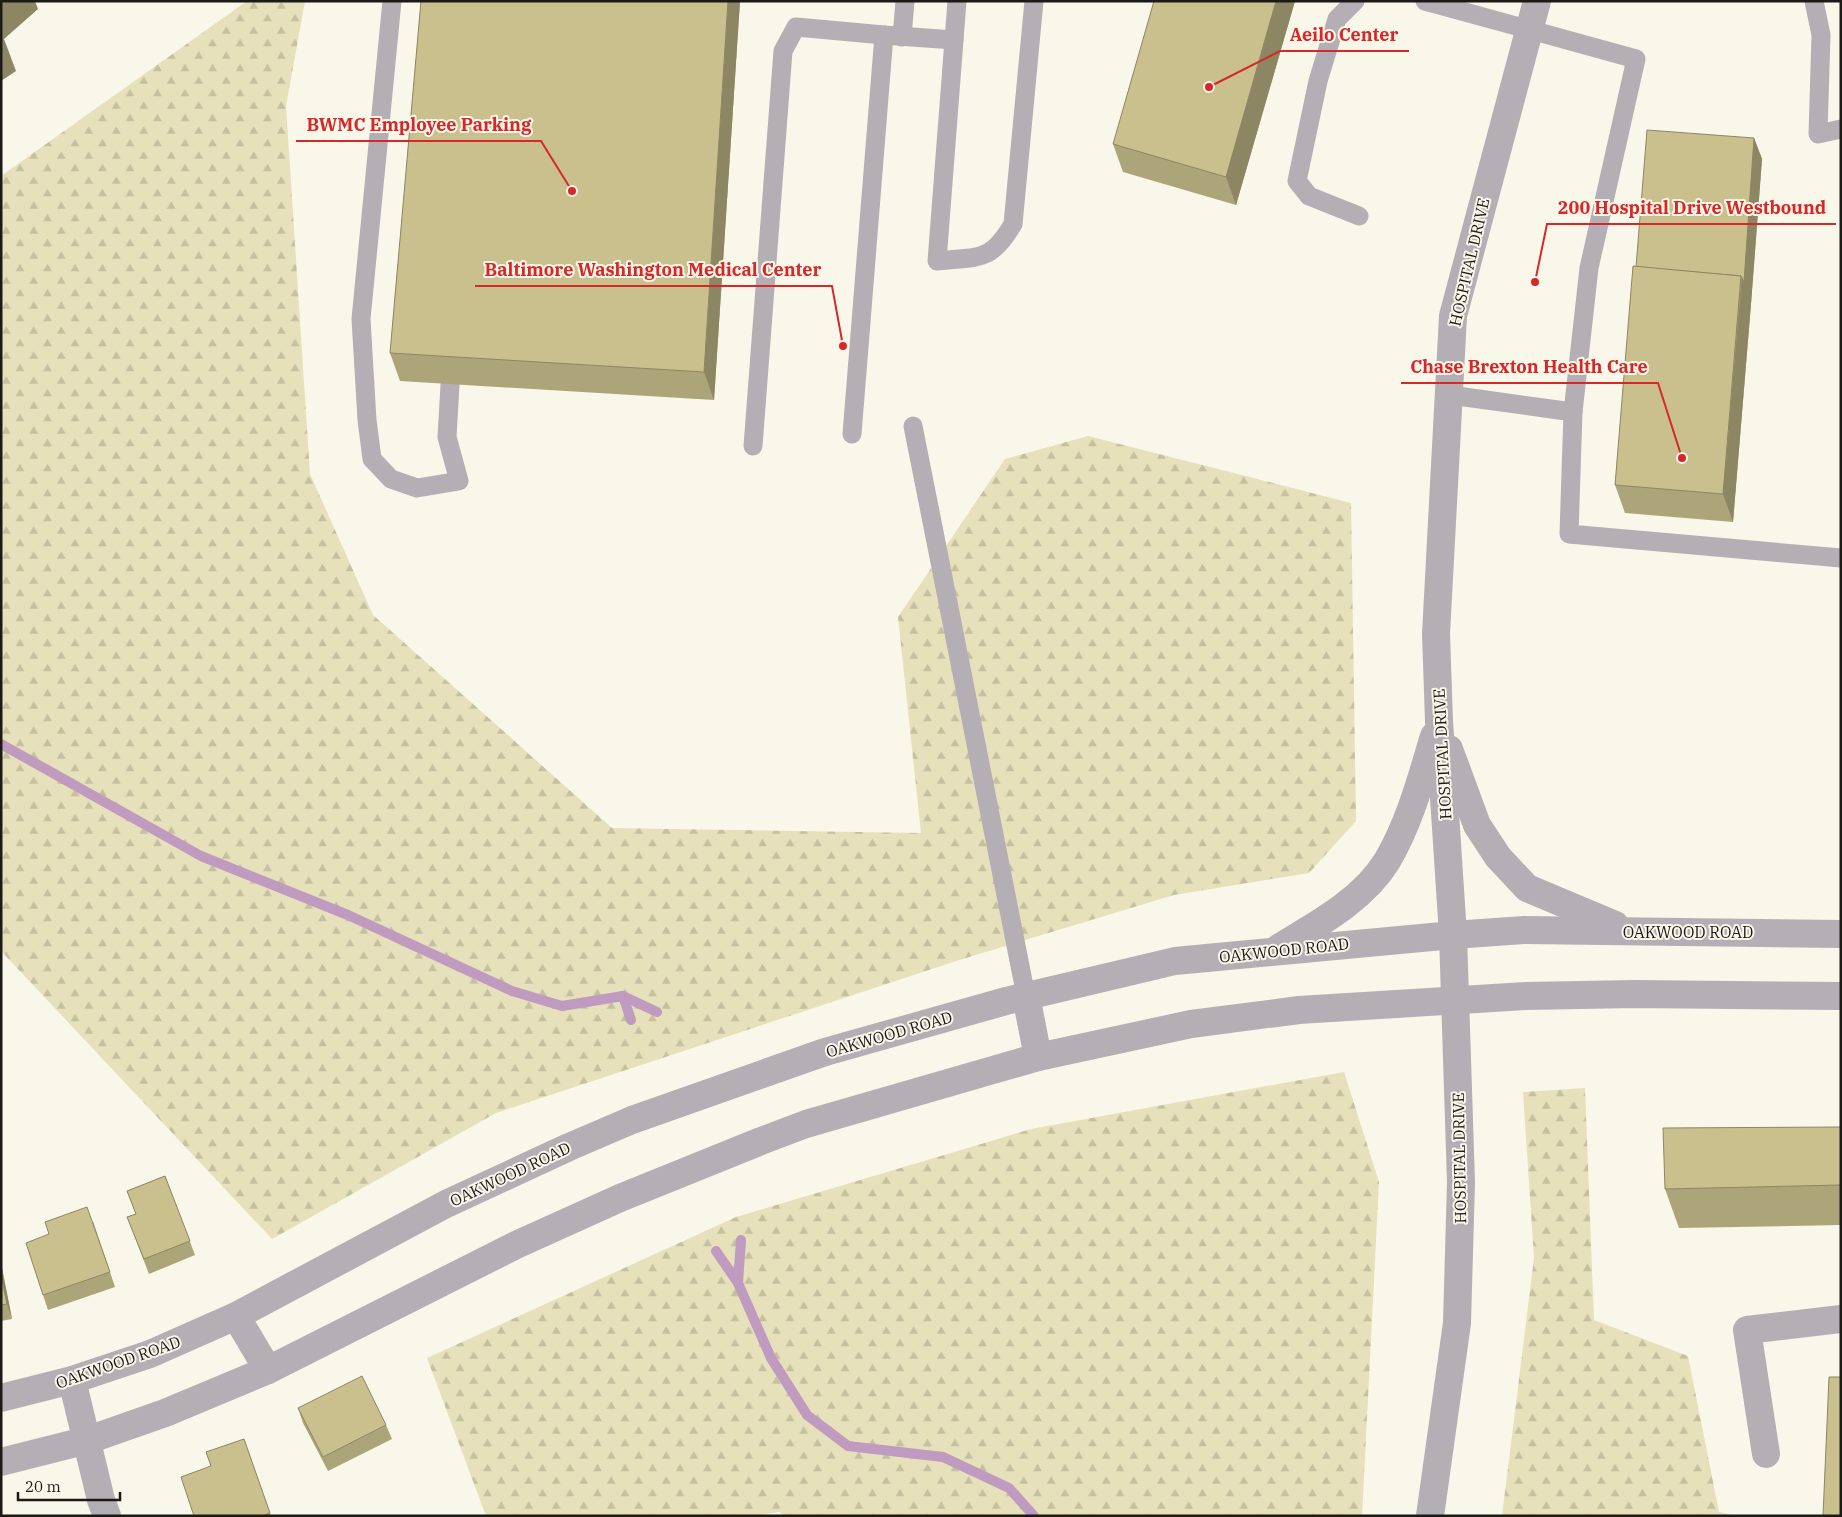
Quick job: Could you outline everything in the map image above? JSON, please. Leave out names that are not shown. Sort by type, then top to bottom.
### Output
[{"type":"street","name":"HOSPITAL DRIVE","points":[[1430,1516],[1457,1323],[1461,1182],[1453,935],[1439,720],[1436,634],[1453,316],[1537,1]]},
{"type":"street","points":[[1439,720],[1477,825],[1498,857],[1527,888],[1633,932]]},
{"type":"street","points":[[1274,951],[1327,919],[1362,890],[1386,862],[1411,812],[1439,720]]},
{"type":"street","name":"OAKWOOD ROAD","points":[[1,1398],[72,1380],[150,1354],[236,1316],[446,1204],[632,1120],[825,1052],[1026,996],[1175,962],[1453,935],[1524,930],[1841,934]]},
{"type":"street","points":[[1,1462],[88,1440],[165,1413],[268,1370],[516,1245],[620,1198],[806,1124],[1038,1057],[1191,1024],[1299,1010],[1455,1000],[1635,994],[1841,996]]},
{"type":"street","points":[[1026,996],[1038,1057]]},
{"type":"street","points":[[236,1316],[268,1370]]},
{"type":"street","points":[[1766,1454],[1747,1330],[1841,1319]]},
{"type":"street","points":[[72,1380],[101,1500],[107,1516]]},
{"type":"lane","points":[[392,1],[362,319],[367,420],[372,459],[391,479],[417,488],[459,481],[447,437],[450,385]]},
{"type":"lane","points":[[852,434],[893,36],[905,1]]},
{"type":"lane","points":[[956,1],[937,261],[987,255],[1002,244],[1013,224],[1034,1]]},
{"type":"lane","points":[[1355,1],[1337,18],[1318,81],[1297,181],[1309,196],[1358,216]]},
{"type":"lane","points":[[1425,1],[1636,59],[1589,268],[1573,412],[1569,534],[1841,558]]},
{"type":"lane","points":[[1814,1],[1821,35],[1818,134],[1841,128]]},
{"type":"lane","points":[[753,446],[783,52],[796,28],[954,40]]},
{"type":"lane","points":[[1450,394],[1573,412]]},
{"type":"lane","points":[[913,426],[1026,996]]},
{"type":"green space","points":[[247,1],[305,1],[286,106],[310,474],[373,615],[612,828],[921,833],[898,617],[1005,459],[1088,436],[1351,503],[1356,821],[1309,873],[1174,895],[956,961],[496,1113],[272,1239],[1,951],[1,176]]},
{"type":"green space","points":[[1344,1072],[1379,1182],[1362,1516],[785,1516],[779,1512],[751,1516],[486,1516],[427,1358],[736,1217],[1031,1129]]},
{"type":"green space","points":[[1585,1088],[1594,1320],[1688,1356],[1719,1512],[1736,1516],[1502,1516],[1534,1258],[1523,1092]]},
{"type":"building","points":[[421,1],[728,1],[704,372],[390,353]]},
{"type":"building","points":[[1154,1],[1276,1],[1226,177],[1113,144]]},
{"type":"building","points":[[1647,130],[1754,138],[1744,282],[1741,276],[1636,267]]},
{"type":"building","points":[[1633,266],[1741,276],[1723,494],[1615,485]]},
{"type":"building","points":[[1841,1127],[1841,1185],[1665,1189],[1663,1128]]},
{"type":"building","points":[[165,1176],[190,1241],[144,1259],[127,1217],[136,1214],[127,1191]]},
{"type":"building","points":[[87,1207],[110,1272],[43,1295],[26,1243],[49,1234],[45,1222]]},
{"type":"building","points":[[1,1275],[7,1304],[1,1305]]},
{"type":"building","points":[[362,1376],[386,1425],[323,1457],[298,1408]]},
{"type":"building","points":[[1829,1377],[1841,1377],[1841,1516],[1823,1516]]},
{"type":"building","points":[[244,1439],[270,1513],[262,1516],[194,1516],[181,1477],[211,1466],[206,1452]]},
{"type":"waterway","points":[[1,744],[201,856],[348,915],[512,991],[562,1006],[623,996],[631,1020]]},
{"type":"waterway","points":[[623,996],[657,1012]]},
{"type":"waterway","points":[[738,1283],[741,1240]]},
{"type":"waterway","points":[[716,1251],[738,1283],[771,1358],[807,1415],[848,1446],[943,1457],[1009,1488],[1034,1516]]},
{"type":"place","name":"Aeilo Center","points":[[1209,87]]},
{"type":"place","name":"BWMC Employee Parking","points":[[572,191]]},
{"type":"place","name":"200 Hospital Drive Westbound","points":[[1535,282]]},
{"type":"place","name":"Baltimore Washington Medical Center","points":[[843,346]]},
{"type":"place","name":"Chase Brexton Health Care","points":[[1682,458]]}]
